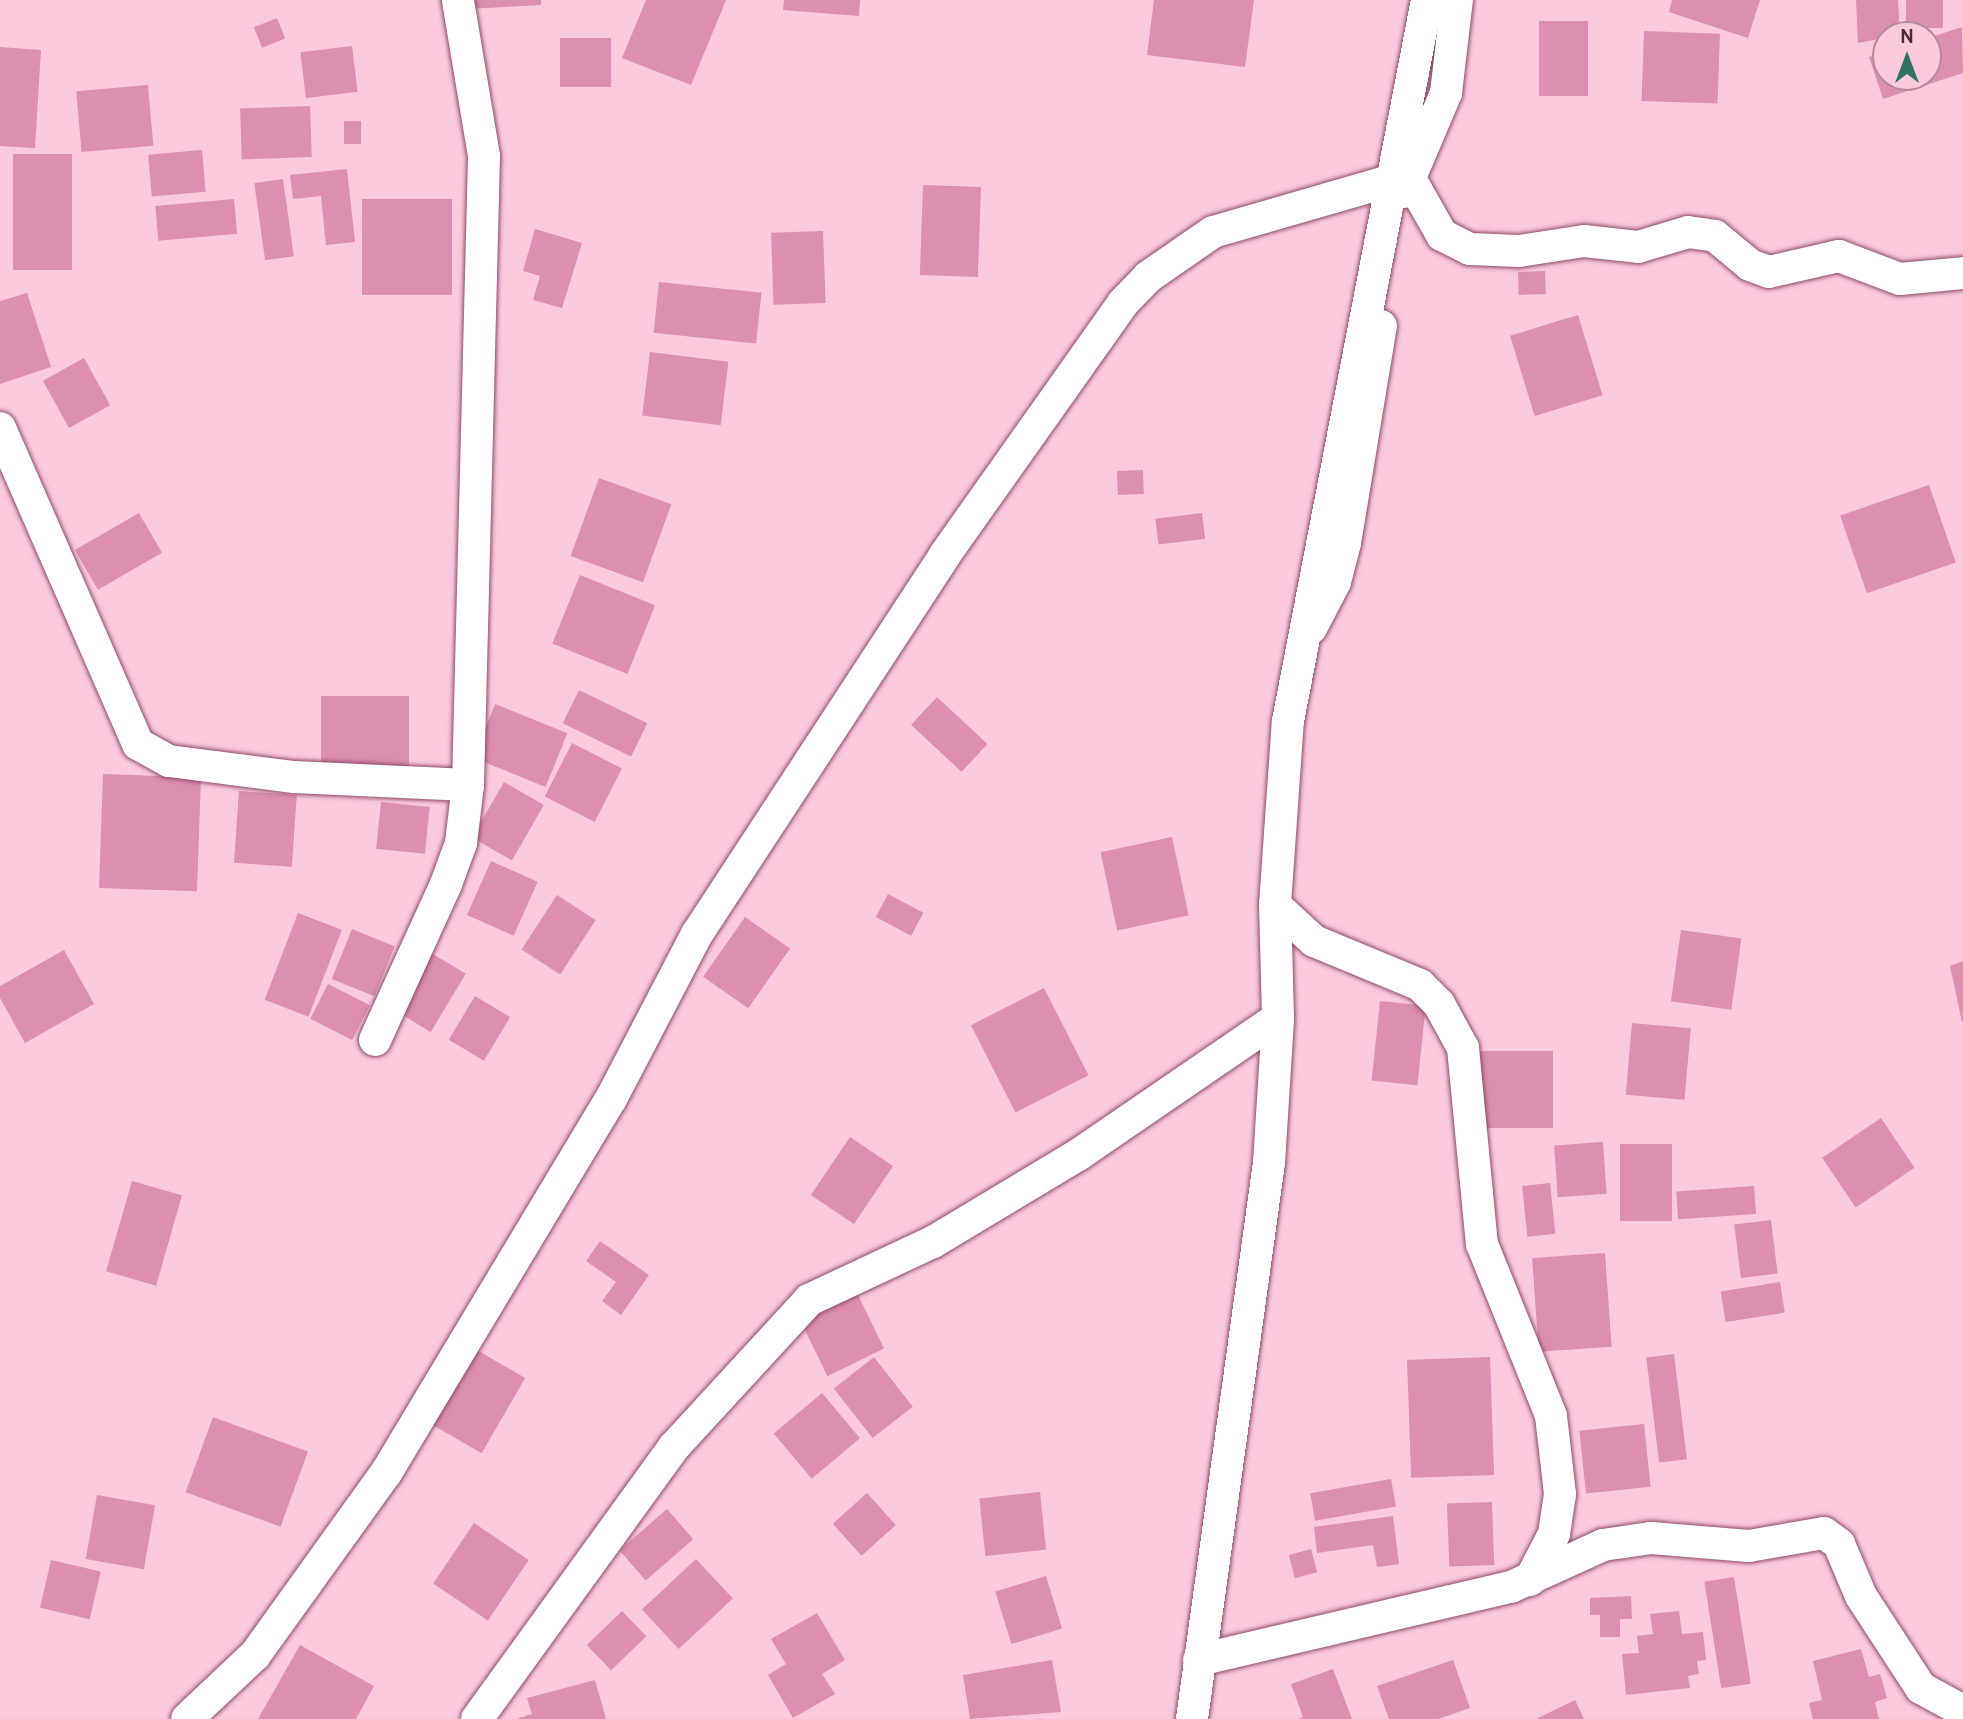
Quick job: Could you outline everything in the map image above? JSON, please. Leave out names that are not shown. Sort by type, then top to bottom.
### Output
[{"type":"street","points":[[375,1040],[446,884],[461,843],[468,785],[484,156],[458,0]]},
{"type":"street","points":[[1192,1719],[1269,1163],[1278,1018],[1275,905],[1297,653],[1399,178],[1427,0]]},
{"type":"street","points":[[187,1719],[255,1655],[294,1607],[386,1473],[611,1099],[697,934],[936,567],[1123,303],[1148,277],[1213,232],[1399,178],[1446,93],[1457,0]]},
{"type":"street","points":[[1399,178],[1442,235],[1470,249],[1519,251],[1584,241],[1638,247],[1688,232],[1715,236],[1750,265],[1769,272],[1839,256],[1900,279],[1963,273]]},
{"type":"street","points":[[0,428],[138,744],[169,761],[294,777],[468,785]]},
{"type":"street","points":[[1275,905],[1314,941],[1420,985],[1439,1004],[1463,1048],[1482,1244],[1551,1416],[1560,1494],[1554,1534],[1530,1580]]},
{"type":"street","points":[[477,1719],[674,1447],[809,1300],[933,1242],[1078,1155],[1278,1018]]},
{"type":"street","points":[[1199,1660],[1530,1580],[1586,1550],[1622,1541],[1651,1538],[1723,1548],[1824,1534],[1839,1544],[1861,1596],[1921,1688],[1963,1711]]},
{"type":"building","points":[[466,0],[541,0],[541,5],[467,9]]},
{"type":"building","points":[[646,0],[726,0],[691,85],[622,58]]},
{"type":"building","points":[[784,0],[860,0],[859,16],[783,10]]},
{"type":"building","points":[[1154,0],[1254,0],[1245,67],[1147,55]]},
{"type":"building","points":[[1672,0],[1760,0],[1748,38],[1669,12]]},
{"type":"building","points":[[1856,0],[1898,0],[1899,21],[1872,21],[1872,40],[1858,43]]},
{"type":"building","points":[[1906,0],[1943,0],[1943,28],[1942,21],[1906,21]]},
{"type":"building","points":[[277,18],[285,38],[262,48],[254,27]]},
{"type":"building","points":[[1539,21],[1588,21],[1588,96],[1539,96]]},
{"type":"building","points":[[1962,27],[1963,73],[1942,80],[1942,33]]},
{"type":"building","points":[[1644,31],[1720,34],[1718,104],[1642,101]]},
{"type":"building","points":[[560,38],[611,38],[611,87],[560,87]]},
{"type":"building","points":[[352,46],[358,92],[306,98],[300,52]]},
{"type":"building","points":[[0,47],[41,50],[35,148],[0,146]]},
{"type":"building","points":[[148,85],[153,146],[82,152],[76,91]]},
{"type":"building","points":[[1880,91],[1908,91],[1883,99]]},
{"type":"building","points":[[310,106],[312,157],[242,159],[240,108]]},
{"type":"building","points":[[344,121],[361,121],[361,144],[344,144]]},
{"type":"building","points":[[202,150],[206,192],[152,197],[148,155]]},
{"type":"building","points":[[13,154],[72,154],[72,270],[13,270]]},
{"type":"building","points":[[347,169],[355,242],[326,245],[321,196],[293,199],[290,175]]},
{"type":"building","points":[[283,179],[294,256],[265,260],[254,183]]},
{"type":"building","points":[[923,185],[981,187],[978,277],[920,275]]},
{"type":"building","points":[[234,199],[237,234],[158,241],[155,206]]},
{"type":"building","points":[[362,199],[452,199],[452,295],[362,295]]},
{"type":"building","points":[[535,229],[582,243],[562,308],[533,300],[540,276],[523,271]]},
{"type":"building","points":[[823,231],[826,303],[774,305],[771,233]]},
{"type":"building","points":[[1545,271],[1546,294],[1519,295],[1518,272]]},
{"type":"building","points":[[659,282],[761,293],[756,343],[654,333]]},
{"type":"building","points":[[27,293],[51,367],[0,384],[0,301]]},
{"type":"building","points":[[1578,315],[1603,395],[1535,416],[1510,336]]},
{"type":"building","points":[[650,352],[728,362],[721,425],[642,416]]},
{"type":"building","points":[[84,358],[110,405],[69,428],[43,381]]},
{"type":"building","points":[[1143,470],[1144,494],[1118,495],[1117,471]]},
{"type":"building","points":[[599,478],[671,504],[643,582],[571,556]]},
{"type":"building","points":[[1929,485],[1956,563],[1867,593],[1840,516]]},
{"type":"building","points":[[139,513],[162,553],[98,590],[75,550]]},
{"type":"building","points":[[1202,513],[1205,539],[1159,545],[1155,519]]},
{"type":"building","points":[[580,575],[655,605],[627,674],[552,644]]},
{"type":"building","points":[[579,690],[647,723],[631,757],[563,723]]},
{"type":"building","points":[[321,696],[409,696],[409,776],[321,776]]},
{"type":"building","points":[[937,697],[987,744],[962,772],[911,725]]},
{"type":"building","points":[[495,704],[567,733],[546,787],[473,758]]},
{"type":"building","points":[[572,743],[622,768],[595,822],[545,796]]},
{"type":"building","points":[[103,774],[201,777],[197,891],[99,888]]},
{"type":"building","points":[[504,782],[544,805],[512,860],[472,837]]},
{"type":"building","points":[[239,791],[297,795],[292,867],[234,863]]},
{"type":"building","points":[[381,802],[430,807],[425,854],[376,849]]},
{"type":"building","points":[[1172,837],[1189,915],[1117,930],[1101,852]]},
{"type":"building","points":[[491,861],[538,882],[514,936],[467,915]]},
{"type":"building","points":[[888,894],[923,913],[911,936],[876,917]]},
{"type":"building","points":[[557,895],[596,920],[560,975],[522,950]]},
{"type":"building","points":[[298,913],[342,930],[309,1017],[265,1000]]},
{"type":"building","points":[[745,917],[790,949],[748,1008],[703,977]]},
{"type":"building","points":[[352,929],[395,946],[374,996],[332,979]]},
{"type":"building","points":[[1681,930],[1741,938],[1731,1010],[1671,1001]]},
{"type":"building","points":[[64,950],[94,1004],[25,1043],[0,998],[0,986]]},
{"type":"building","points":[[428,951],[466,974],[431,1032],[393,1009]]},
{"type":"building","points":[[1963,961],[1963,1022],[1962,1022],[1950,966]]},
{"type":"building","points":[[328,984],[370,1005],[352,1040],[310,1019]]},
{"type":"building","points":[[1044,988],[1088,1075],[1015,1113],[971,1025]]},
{"type":"building","points":[[475,996],[510,1017],[484,1061],[449,1040]]},
{"type":"building","points":[[1380,1001],[1426,1006],[1417,1085],[1372,1081]]},
{"type":"building","points":[[1632,1023],[1691,1028],[1685,1100],[1626,1095]]},
{"type":"building","points":[[1478,1051],[1553,1051],[1553,1128],[1478,1128]]},
{"type":"building","points":[[1881,1118],[1915,1168],[1856,1207],[1822,1158]]},
{"type":"building","points":[[850,1137],[893,1166],[854,1224],[811,1195]]},
{"type":"building","points":[[1603,1142],[1607,1194],[1558,1197],[1554,1145]]},
{"type":"building","points":[[1620,1144],[1672,1144],[1672,1221],[1620,1221]]},
{"type":"building","points":[[132,1181],[182,1195],[156,1286],[106,1271]]},
{"type":"building","points":[[1550,1183],[1555,1234],[1527,1237],[1522,1186]]},
{"type":"building","points":[[1754,1186],[1756,1214],[1678,1219],[1676,1191]]},
{"type":"building","points":[[1771,1220],[1778,1274],[1741,1278],[1734,1225]]},
{"type":"building","points":[[600,1241],[649,1275],[621,1315],[602,1301],[616,1282],[586,1261]]},
{"type":"building","points":[[1605,1253],[1612,1347],[1539,1352],[1532,1258]]},
{"type":"building","points":[[1780,1282],[1785,1313],[1726,1322],[1721,1291]]},
{"type":"building","points":[[856,1291],[884,1349],[827,1376],[799,1319]]},
{"type":"building","points":[[468,1345],[525,1378],[482,1453],[424,1420]]},
{"type":"building","points":[[1674,1354],[1687,1459],[1659,1463],[1646,1357]]},
{"type":"building","points":[[874,1357],[913,1407],[873,1438],[834,1388]]},
{"type":"building","points":[[1490,1357],[1494,1475],[1411,1478],[1407,1360]]},
{"type":"building","points":[[822,1393],[860,1438],[812,1479],[774,1433]]},
{"type":"building","points":[[213,1417],[308,1452],[281,1527],[186,1492]]},
{"type":"building","points":[[1644,1424],[1651,1487],[1586,1493],[1579,1431]]},
{"type":"building","points":[[1391,1479],[1396,1507],[1315,1521],[1310,1493]]},
{"type":"building","points":[[1040,1492],[1046,1550],[985,1556],[979,1498]]},
{"type":"building","points":[[867,1493],[896,1525],[862,1556],[833,1524]]},
{"type":"building","points":[[97,1495],[155,1505],[144,1569],[86,1559]]},
{"type":"building","points":[[1492,1502],[1494,1565],[1449,1567],[1447,1504]]},
{"type":"building","points":[[667,1509],[693,1539],[646,1581],[619,1550]]},
{"type":"building","points":[[1393,1516],[1399,1564],[1377,1567],[1373,1545],[1317,1553],[1314,1527]]},
{"type":"building","points":[[474,1523],[529,1560],[488,1620],[433,1584]]},
{"type":"building","points":[[1311,1549],[1317,1572],[1295,1578],[1289,1555]]},
{"type":"building","points":[[696,1559],[733,1598],[679,1649],[642,1609]]},
{"type":"building","points":[[51,1560],[101,1571],[90,1619],[40,1608]]},
{"type":"building","points":[[1046,1576],[1062,1629],[1011,1644],[995,1591]]},
{"type":"building","points":[[1734,1577],[1751,1684],[1721,1688],[1704,1582]]},
{"type":"building","points":[[1631,1596],[1632,1619],[1620,1619],[1620,1637],[1600,1637],[1600,1615],[1590,1615],[1590,1598]]},
{"type":"building","points":[[622,1611],[646,1636],[611,1670],[587,1645]]},
{"type":"building","points":[[1679,1611],[1682,1634],[1703,1632],[1706,1660],[1697,1661],[1699,1674],[1688,1676],[1690,1688],[1626,1695],[1622,1654],[1639,1653],[1637,1636],[1653,1634],[1650,1614]]},
{"type":"building","points":[[817,1613],[845,1660],[822,1674],[835,1694],[793,1718],[768,1675],[786,1664],[771,1639]]},
{"type":"building","points":[[300,1645],[374,1686],[356,1719],[258,1719]]},
{"type":"building","points":[[1861,1649],[1869,1677],[1880,1674],[1887,1698],[1875,1702],[1879,1719],[1813,1719],[1809,1703],[1822,1700],[1813,1661]]},
{"type":"building","points":[[1052,1660],[1061,1712],[970,1719],[963,1675]]},
{"type":"building","points":[[1453,1660],[1470,1708],[1438,1719],[1389,1719],[1377,1686]]},
{"type":"building","points":[[1333,1669],[1352,1719],[1298,1719],[1303,1717],[1291,1684]]},
{"type":"building","points":[[595,1680],[606,1719],[516,1719],[532,1714],[527,1698]]},
{"type":"building","points":[[1575,1700],[1584,1719],[1536,1719]]}]
